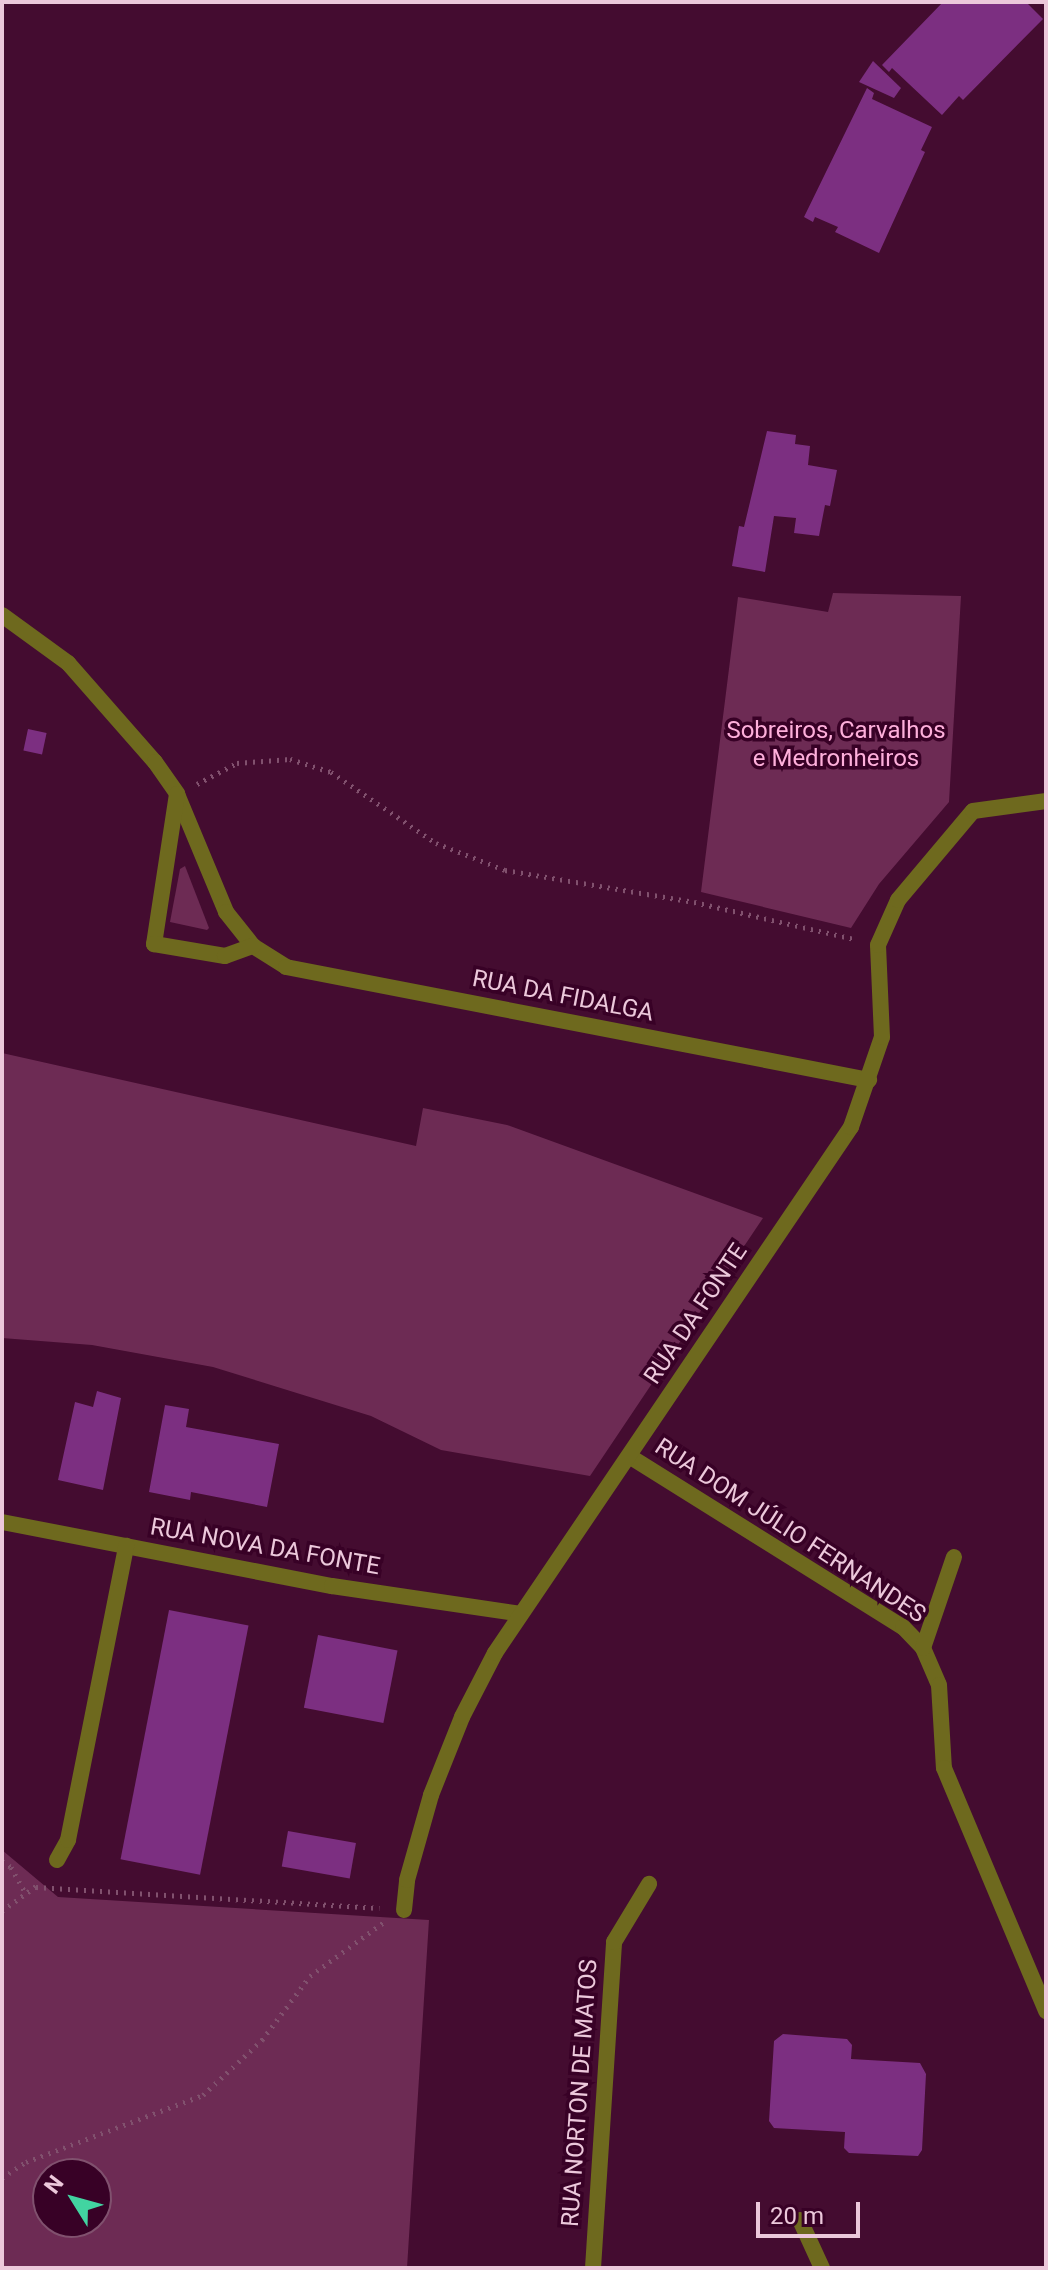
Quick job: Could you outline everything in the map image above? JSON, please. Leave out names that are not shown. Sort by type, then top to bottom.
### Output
[{"type":"street","name":"RUA DA FIDALGA","points":[[2,615],[68,663],[155,762],[177,794],[226,912],[253,946],[286,967],[869,1080]]},
{"type":"street","points":[[177,794],[154,944],[225,956],[253,946]]},
{"type":"street","name":"RUA DA FONTE","points":[[404,1910],[407,1880],[431,1795],[457,1730],[495,1653],[851,1127],[882,1037],[878,945],[898,900],[973,811],[1046,801]]},
{"type":"street","name":"RUA DOM JÚLIO FERNANDES","points":[[629,1456],[903,1627],[923,1648],[939,1685],[944,1768],[1046,2011]]},
{"type":"street","name":"RUA NOVA DA FONTE","points":[[2,1522],[332,1586],[521,1614]]},
{"type":"street","points":[[57,1860],[68,1840],[126,1546]]},
{"type":"street","name":"RUA DOM JÚLIO FERNANDES","points":[[923,1648],[954,1557]]},
{"type":"street","name":"RUA NORTON DE MATOS","points":[[593,2268],[614,1942],[649,1884]]},
{"type":"street","points":[[800,2220],[822,2268]]},
{"type":"path","points":[[177,794],[237,763],[290,759],[331,772],[436,843],[505,870],[694,902],[878,945]]},
{"type":"path","points":[[2,1911],[36,1887],[57,1860]]},
{"type":"path","points":[[2,1861],[11,1867],[26,1894]]},
{"type":"path","points":[[36,1887],[404,1910]]},
{"type":"path","points":[[2,2178],[26,2162],[203,2095],[262,2040],[310,1976],[356,1938],[404,1910]]},
{"type":"green space","name":"Sobreiros, Carvalhos e Medronheiros","points":[[833,593],[961,596],[949,802],[879,884],[851,928],[701,892],[738,597],[828,612]]},
{"type":"green space","points":[[185,866],[209,928],[207,930],[170,922],[180,869]]},
{"type":"green space","points":[[2,1053],[416,1146],[423,1108],[507,1125],[763,1218],[590,1476],[441,1450],[371,1416],[213,1367],[92,1345],[2,1338]]},
{"type":"green space","points":[[2,1850],[58,1897],[429,1920],[407,2268],[2,2268]]},
{"type":"building","points":[[943,2],[1026,2],[1043,19],[963,100],[959,96],[942,115],[892,68],[889,72],[882,65]]},
{"type":"building","points":[[873,61],[901,88],[894,98],[859,82]]},
{"type":"building","points":[[867,88],[874,93],[872,99],[932,127],[921,150],[925,152],[879,253],[835,232],[838,227],[815,217],[813,222],[804,217]]},
{"type":"building","points":[[767,431],[796,435],[795,444],[810,446],[808,465],[837,470],[830,506],[825,505],[819,536],[794,533],[796,518],[774,516],[765,572],[732,566],[739,526],[744,527]]},
{"type":"building","points":[[28,729],[47,733],[42,754],[23,751]]},
{"type":"building","points":[[97,1391],[121,1398],[103,1490],[58,1480],[75,1402],[93,1407]]},
{"type":"building","points":[[165,1405],[189,1409],[186,1427],[279,1444],[267,1507],[191,1492],[190,1500],[149,1492]]},
{"type":"building","points":[[169,1610],[249,1625],[200,1875],[121,1859]]},
{"type":"building","points":[[318,1635],[398,1650],[383,1723],[304,1708]]},
{"type":"building","points":[[288,1831],[356,1843],[350,1878],[282,1866]]},
{"type":"building","points":[[783,2034],[847,2039],[852,2045],[851,2059],[920,2063],[926,2074],[922,2150],[918,2156],[849,2153],[844,2148],[845,2132],[774,2128],[769,2121],[774,2041]]}]
